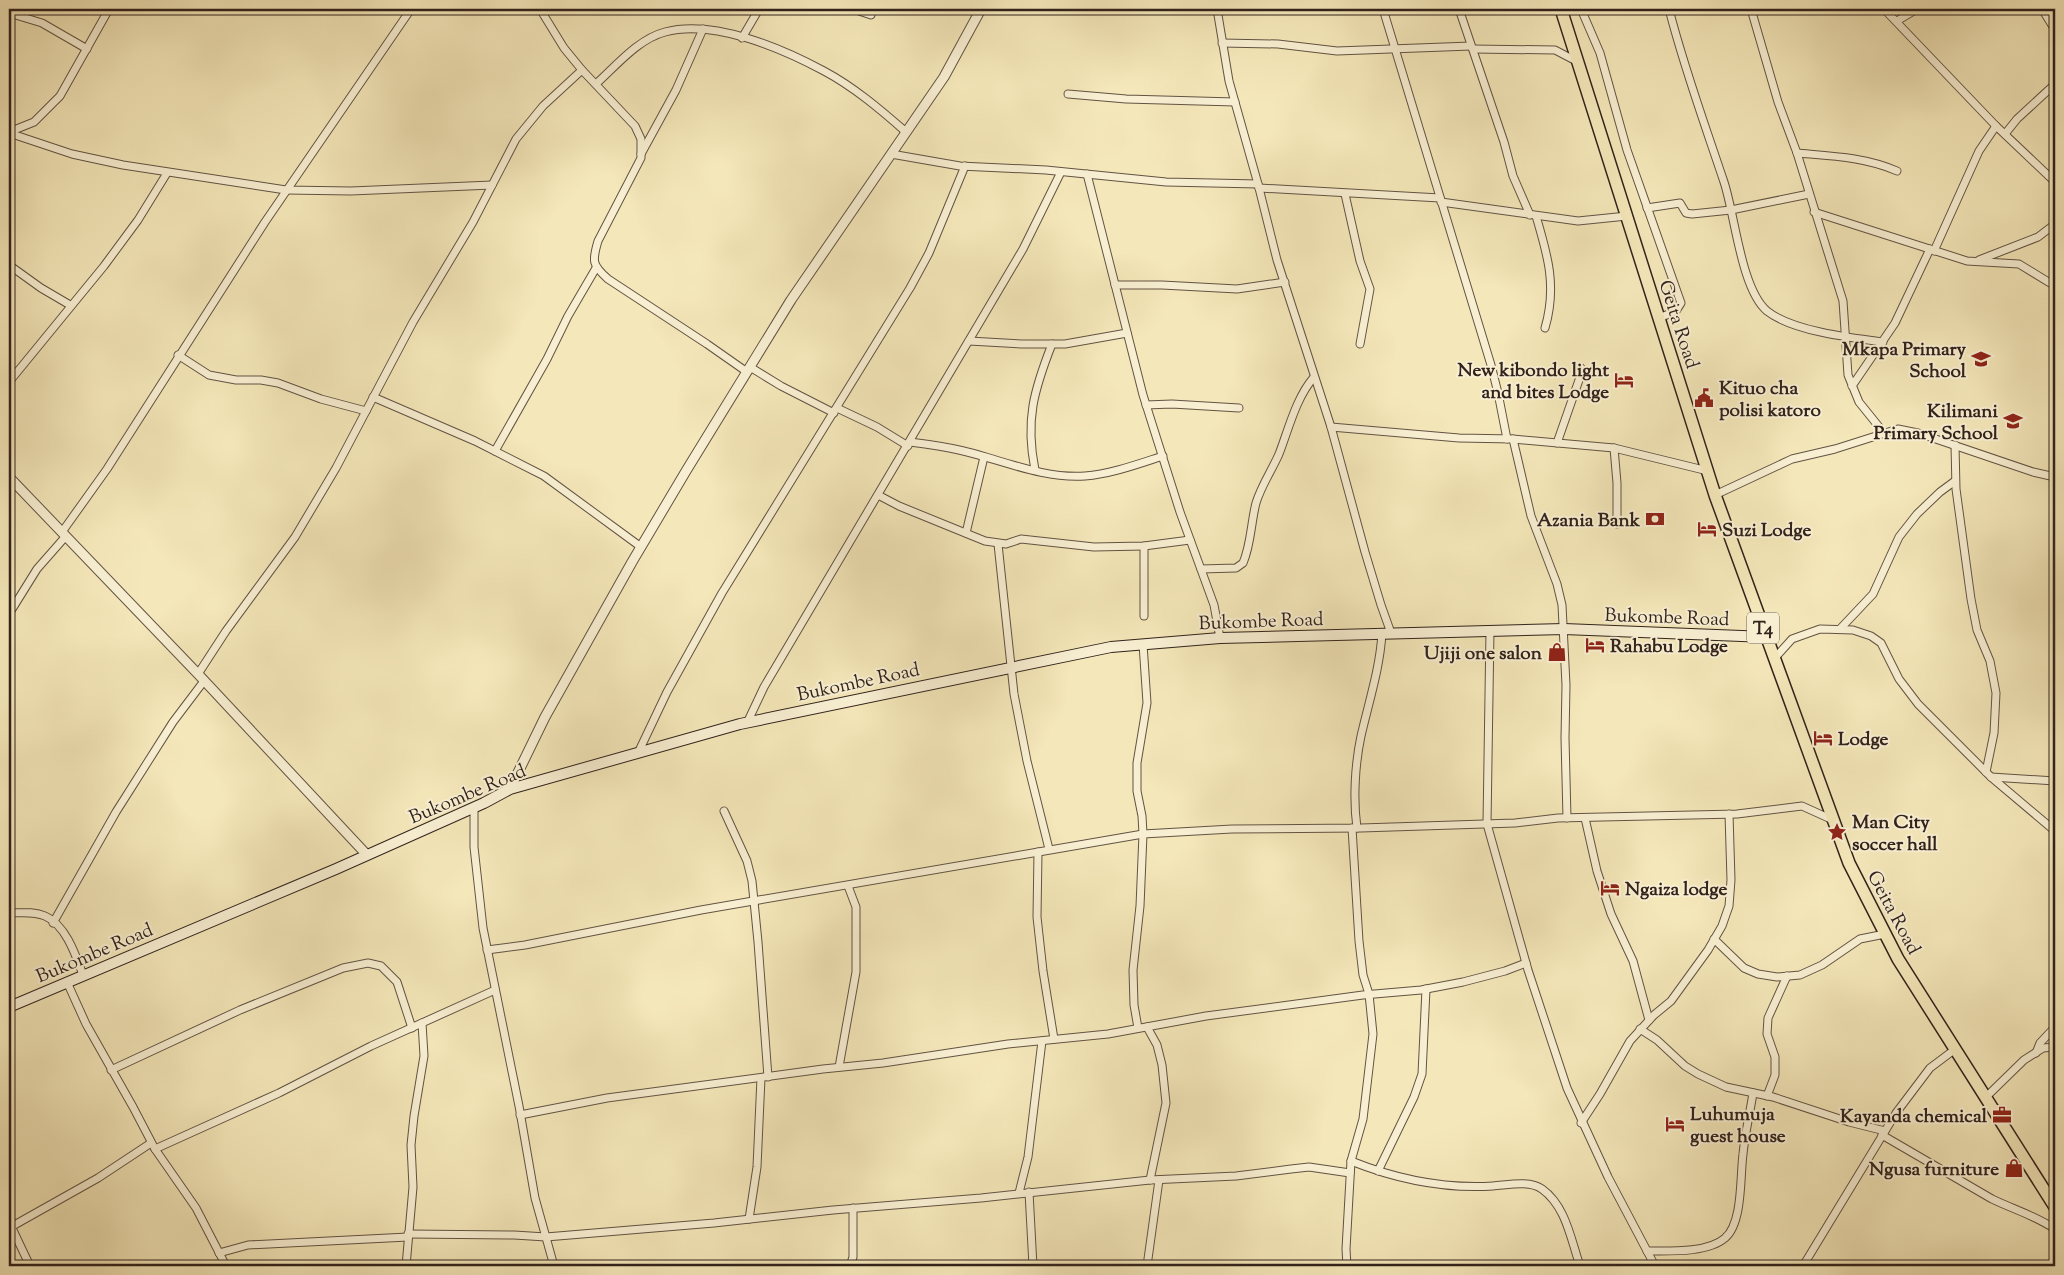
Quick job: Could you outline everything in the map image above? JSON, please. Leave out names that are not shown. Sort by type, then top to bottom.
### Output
[{"type":"highway","name":"Geita Road","points":[[1561,9],[1715,495],[1849,863],[1885,934],[1954,1050],[2055,1208]]},
{"type":"main road","name":"Bukombe Road","points":[[9,1007],[366,855],[474,808],[510,789],[747,723],[1011,666],[1111,647],[1220,638],[1564,629],[1767,637]]},
{"type":"street","points":[[9,133],[34,122],[60,96],[109,9]]},
{"type":"street","points":[[9,614],[37,569],[64,534],[107,469],[178,355],[286,190],[411,9]]},
{"type":"street","points":[[540,9],[564,48],[635,126],[641,139],[641,155]]},
{"type":"street","points":[[742,38],[759,9]]},
{"type":"street","points":[[853,9],[871,15]]},
{"type":"street","points":[[510,789],[545,717],[641,546],[791,300],[944,77],[981,9]]},
{"type":"street","points":[[1217,9],[1229,81],[1259,186],[1277,260],[1331,427],[1387,633],[1361,738],[1354,810],[1359,942],[1363,975],[1369,994],[1373,1034],[1370,1075],[1363,1119],[1351,1161],[1346,1249],[1347,1266]]},
{"type":"street","points":[[1382,9],[1498,393],[1531,516],[1557,584],[1564,629],[1567,818]]},
{"type":"street","points":[[1459,9],[1504,142],[1513,176],[1533,215],[1550,267],[1552,292],[1545,328]]},
{"type":"street","points":[[1581,9],[1600,53],[1627,150],[1681,303],[1676,311],[1659,318]]},
{"type":"street","points":[[1669,9],[1687,76],[1725,184],[1750,285],[1758,302],[1767,311],[1785,321],[1846,337],[1883,342]]},
{"type":"street","points":[[1751,9],[1778,102],[1834,268],[1843,301],[1848,375],[1859,402],[1884,433]]},
{"type":"street","points":[[1884,9],[1996,126],[2055,182]]},
{"type":"street","points":[[1897,22],[1917,9]]},
{"type":"street","points":[[2042,9],[2055,30]]},
{"type":"street","points":[[9,13],[42,23],[87,49]]},
{"type":"street","points":[[596,84],[634,50],[650,39],[664,32],[682,29],[703,29],[742,38],[784,52],[824,71],[868,100],[906,132]]},
{"type":"street","points":[[703,29],[676,90],[598,241],[593,256],[596,268],[608,279],[748,370],[877,427],[909,444],[942,446],[1035,470],[1085,476],[1112,471],[1163,456]]},
{"type":"street","points":[[1222,42],[1278,44],[1337,52],[1394,48],[1472,47],[1555,50],[1578,62]]},
{"type":"street","points":[[53,923],[116,812],[201,678],[226,631],[295,537],[336,468],[413,322],[473,222],[516,139],[543,106],[582,70]]},
{"type":"street","points":[[2004,134],[2017,118],[2055,84]]},
{"type":"street","points":[[1068,94],[1126,99],[1235,102]]},
{"type":"street","points":[[1852,386],[1895,323],[1980,151],[1996,126]]},
{"type":"street","points":[[9,133],[72,154],[167,173],[286,190],[351,191],[492,184]]},
{"type":"street","points":[[1796,153],[1863,159],[1877,162],[1897,171]]},
{"type":"street","points":[[891,154],[965,166],[1087,174],[1166,182],[1259,186],[1440,200],[1578,221],[1627,216]]},
{"type":"street","points":[[638,753],[667,692],[722,593],[929,253],[965,166]]},
{"type":"street","points":[[747,723],[764,687],[1023,249],[1061,172]]},
{"type":"street","points":[[9,382],[70,305],[104,266],[138,220],[167,173]]},
{"type":"street","points":[[1087,174],[1146,405],[1190,540],[1214,604],[1220,638]]},
{"type":"street","points":[[1345,194],[1360,262],[1370,289],[1360,344]]},
{"type":"street","points":[[1647,208],[1675,202],[1680,203],[1686,213],[1692,214],[1731,210],[1809,194]]},
{"type":"street","points":[[1814,212],[1967,261],[2019,264],[2055,286]]},
{"type":"street","points":[[1976,261],[2038,237],[2055,224]]},
{"type":"street","points":[[9,265],[41,288],[70,305]]},
{"type":"street","points":[[495,450],[596,268]]},
{"type":"street","points":[[1115,285],[1162,285],[1236,289],[1285,282]]},
{"type":"street","points":[[969,341],[1052,344],[1127,333]]},
{"type":"street","points":[[1035,470],[1030,429],[1033,403],[1037,380],[1052,344]]},
{"type":"street","points":[[178,355],[209,375],[236,380],[261,380],[278,383],[321,399],[366,411]]},
{"type":"street","points":[[1557,443],[1580,380],[1581,368]]},
{"type":"street","points":[[1201,569],[1236,568],[1243,563],[1256,501],[1294,417],[1299,400],[1305,388],[1314,377]]},
{"type":"street","points":[[373,397],[495,450],[544,476],[641,546]]},
{"type":"street","points":[[1146,405],[1172,404],[1239,408]]},
{"type":"street","points":[[1331,427],[1614,448],[1708,471]]},
{"type":"street","points":[[1715,495],[1792,459],[1835,449],[1898,430],[1918,433],[2033,472],[2055,476]]},
{"type":"street","points":[[1955,445],[1956,481],[1971,599],[1977,630],[1990,661],[1996,693],[1994,733],[1986,772]]},
{"type":"street","points":[[1614,448],[1617,483],[1617,524]]},
{"type":"street","points":[[966,533],[984,457]]},
{"type":"street","points":[[9,477],[201,678],[366,855]]},
{"type":"street","points":[[1840,629],[1873,594],[1900,537],[1918,514],[1940,492],[1956,481]]},
{"type":"street","points":[[878,495],[899,506],[985,541],[998,544],[1021,539],[1094,547],[1144,546],[1190,540]]},
{"type":"street","points":[[998,544],[1011,666],[1027,761],[1049,849]]},
{"type":"street","points":[[1144,546],[1146,597],[1144,616]]},
{"type":"street","points":[[1774,659],[1792,639],[1820,629],[1853,630],[1871,636],[1881,643],[1899,679],[1918,704],[1991,778],[2055,831]]},
{"type":"street","points":[[1490,630],[1488,824],[1526,963],[1566,1088],[1581,1123],[1655,1266]]},
{"type":"street","points":[[1138,1028],[1134,1005],[1132,970],[1140,906],[1142,816],[1137,791],[1137,763],[1146,703],[1144,644]]},
{"type":"street","points":[[1991,778],[2055,781]]},
{"type":"street","points":[[487,950],[525,945],[604,928],[1142,834],[1232,829],[1488,824],[1567,818],[1729,814],[1768,812],[1802,806],[1833,820]]},
{"type":"street","points":[[474,808],[474,847],[483,928],[535,1198],[554,1266]]},
{"type":"street","points":[[724,811],[747,861],[755,901],[764,1077],[757,1167],[750,1219]]},
{"type":"street","points":[[1581,1123],[1630,1041],[1649,1020],[1671,1001],[1722,926],[1729,906],[1731,880],[1729,814]]},
{"type":"street","points":[[1585,818],[1597,871],[1611,914],[1634,961],[1649,1020]]},
{"type":"street","points":[[1038,852],[1037,917],[1043,971],[1054,1039]]},
{"type":"street","points":[[839,1067],[856,972],[856,907],[848,886]]},
{"type":"street","points":[[9,913],[46,916],[72,946],[83,975]]},
{"type":"street","points":[[1714,939],[1744,968],[1758,974],[1778,977],[1800,975],[1822,966],[1860,940],[1885,934]]},
{"type":"street","points":[[111,1070],[240,1010],[343,968],[368,963],[381,966],[397,982],[412,1028]]},
{"type":"street","points":[[520,1115],[607,1098],[1147,1027],[1206,1016],[1369,994],[1426,989],[1480,978],[1526,963]]},
{"type":"street","points":[[1767,1096],[1775,1075],[1775,1058],[1767,1034],[1768,1018],[1788,976]]},
{"type":"street","points":[[68,982],[86,1024],[153,1146],[196,1208],[226,1266]]},
{"type":"street","points":[[1378,1171],[1414,1097],[1422,1074],[1426,989]]},
{"type":"street","points":[[30,1266],[10,1227],[153,1146],[279,1093],[371,1046],[495,990]]},
{"type":"street","points":[[406,1266],[413,1187],[411,1145],[424,1056],[422,1023]]},
{"type":"street","points":[[1147,1027],[1157,1044],[1162,1065],[1166,1103],[1150,1180]]},
{"type":"street","points":[[2036,1053],[2040,1043],[2055,1027]]},
{"type":"street","points":[[1640,1029],[1657,1040],[1685,1066],[1698,1074],[1726,1087],[1767,1096],[1884,1133],[1992,1199],[2037,1216],[2055,1229]]},
{"type":"street","points":[[1019,1194],[1028,1157],[1042,1040]]},
{"type":"street","points":[[1985,1098],[2024,1060],[2043,1048],[2055,1047]]},
{"type":"street","points":[[1803,1266],[1896,1113],[1930,1068],[1954,1050]]},
{"type":"street","points":[[1647,1251],[1704,1248],[1724,1239],[1732,1231],[1736,1216],[1743,1152],[1753,1093]]},
{"type":"street","points":[[1351,1161],[1402,1178],[1477,1187],[1528,1184],[1540,1188],[1550,1196],[1561,1210],[1580,1266]]},
{"type":"street","points":[[219,1253],[248,1245],[408,1235],[514,1235],[546,1237],[1019,1194],[1150,1180],[1236,1176],[1308,1168],[1350,1173]]},
{"type":"street","points":[[1147,1266],[1160,1180]]},
{"type":"street","points":[[1029,1192],[1033,1266]]},
{"type":"street","points":[[850,1266],[852,1257],[853,1208]]},
{"type":"place","name":"Mkapa Primary School","points":[[1981,359]]},
{"type":"place","name":"New kibondo light and bites Lodge","points":[[1624,380]]},
{"type":"place","name":"Kituo cha polisi katoro","points":[[1704,398]]},
{"type":"place","name":"Kilimani Primary School","points":[[2013,421]]},
{"type":"place","name":"Azania Bank","points":[[1655,519]]},
{"type":"place","name":"Suzi Lodge","points":[[1707,529]]},
{"type":"place","name":"Rahabu Lodge","points":[[1595,645]]},
{"type":"place","name":"Ujiji one salon","points":[[1557,652]]},
{"type":"place","name":"Lodge","points":[[1823,738]]},
{"type":"place","name":"Man City soccer hall","points":[[1837,832]]},
{"type":"place","name":"Ngaiza lodge","points":[[1610,888]]},
{"type":"place","name":"Kayanda chemical","points":[[2002,1115]]},
{"type":"place","name":"Luhumuja guest house","points":[[1675,1124]]},
{"type":"place","name":"Ngusa furniture","points":[[2014,1168]]}]
